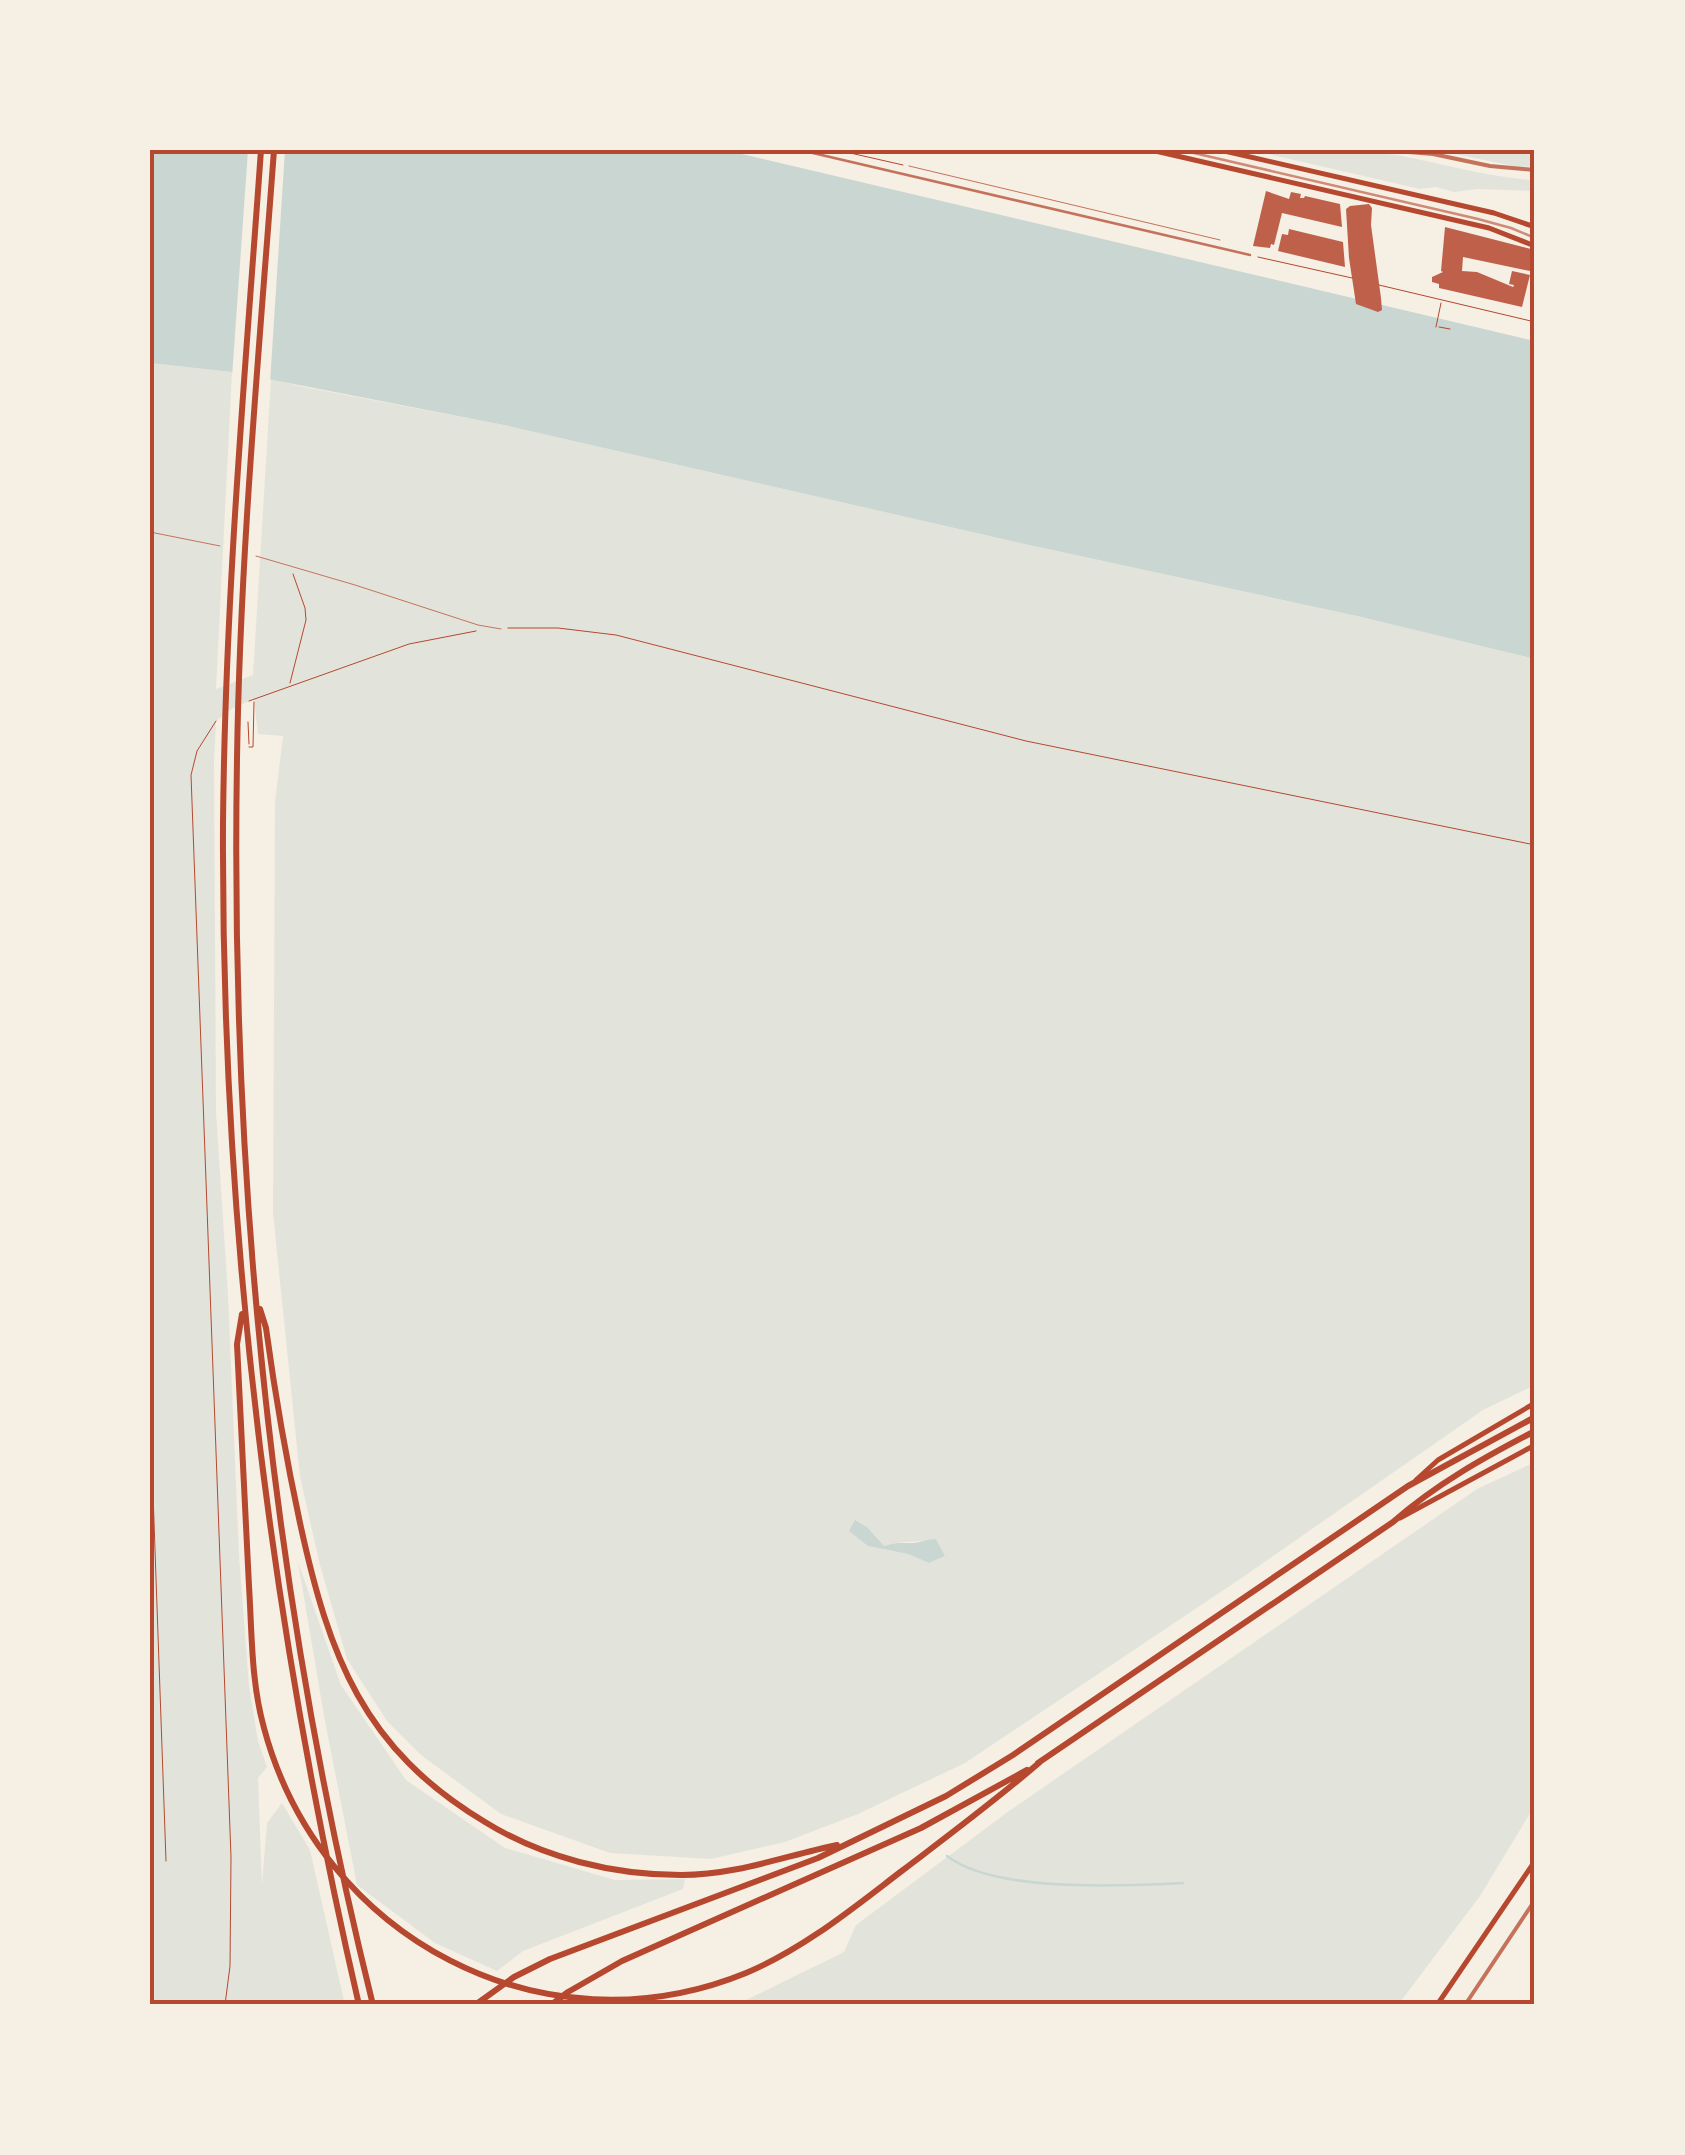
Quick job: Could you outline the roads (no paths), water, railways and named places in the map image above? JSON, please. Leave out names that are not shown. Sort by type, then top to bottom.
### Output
[{"type":"highway","points":[[261,150],[232,554],[224,758],[226,1039],[243,1303],[262,1474],[293,1684],[359,2005]]},
{"type":"highway","points":[[274,150],[245,555],[237,754],[239,1039],[254,1289],[282,1527],[303,1665],[347,1894],[373,2005]]},
{"type":"highway","points":[[254,1289],[266,1328],[286,1460],[329,1635],[362,1703],[412,1766],[455,1802],[502,1833],[554,1854],[612,1870],[682,1875],[731,1871],[843,1844]]},
{"type":"highway","points":[[243,1303],[237,1344],[254,1668],[264,1729],[284,1784],[304,1823],[333,1865],[378,1912],[426,1948],[482,1976],[523,1989],[579,1999],[663,1996],[718,1982],[794,1949],[839,1920],[1040,1762]]},
{"type":"highway","points":[[475,2005],[514,1977],[550,1959],[818,1858],[910,1815],[990,1770],[1408,1486],[1535,1417]]},
{"type":"highway","points":[[551,2005],[622,1961],[921,1828],[1040,1762],[1393,1522],[1421,1498],[1535,1431]]},
{"type":"main road","points":[[1151,150],[1489,228],[1535,246]]},
{"type":"main road","points":[[1220,150],[1535,227]]},
{"type":"main road","points":[[1408,1486],[1438,1460],[1535,1404]]},
{"type":"main road","points":[[1393,1522],[1535,1445]]},
{"type":"main road","points":[[1438,2005],[1535,1861]]},
{"type":"street","points":[[800,150],[1250,255]]},
{"type":"street","points":[[1385,150],[1535,170]]},
{"type":"street","points":[[1465,2005],[1535,1900]]},
{"type":"lane","points":[[909,166],[1220,240]]},
{"type":"lane","points":[[150,532],[220,546]]},
{"type":"lane","points":[[256,556],[501,629]]},
{"type":"waterway","points":[[947,1856],[968,1868],[1027,1882],[1094,1886],[1183,1883]]},
{"type":"tram line","points":[[1181,150],[1478,219],[1535,238]]}]
